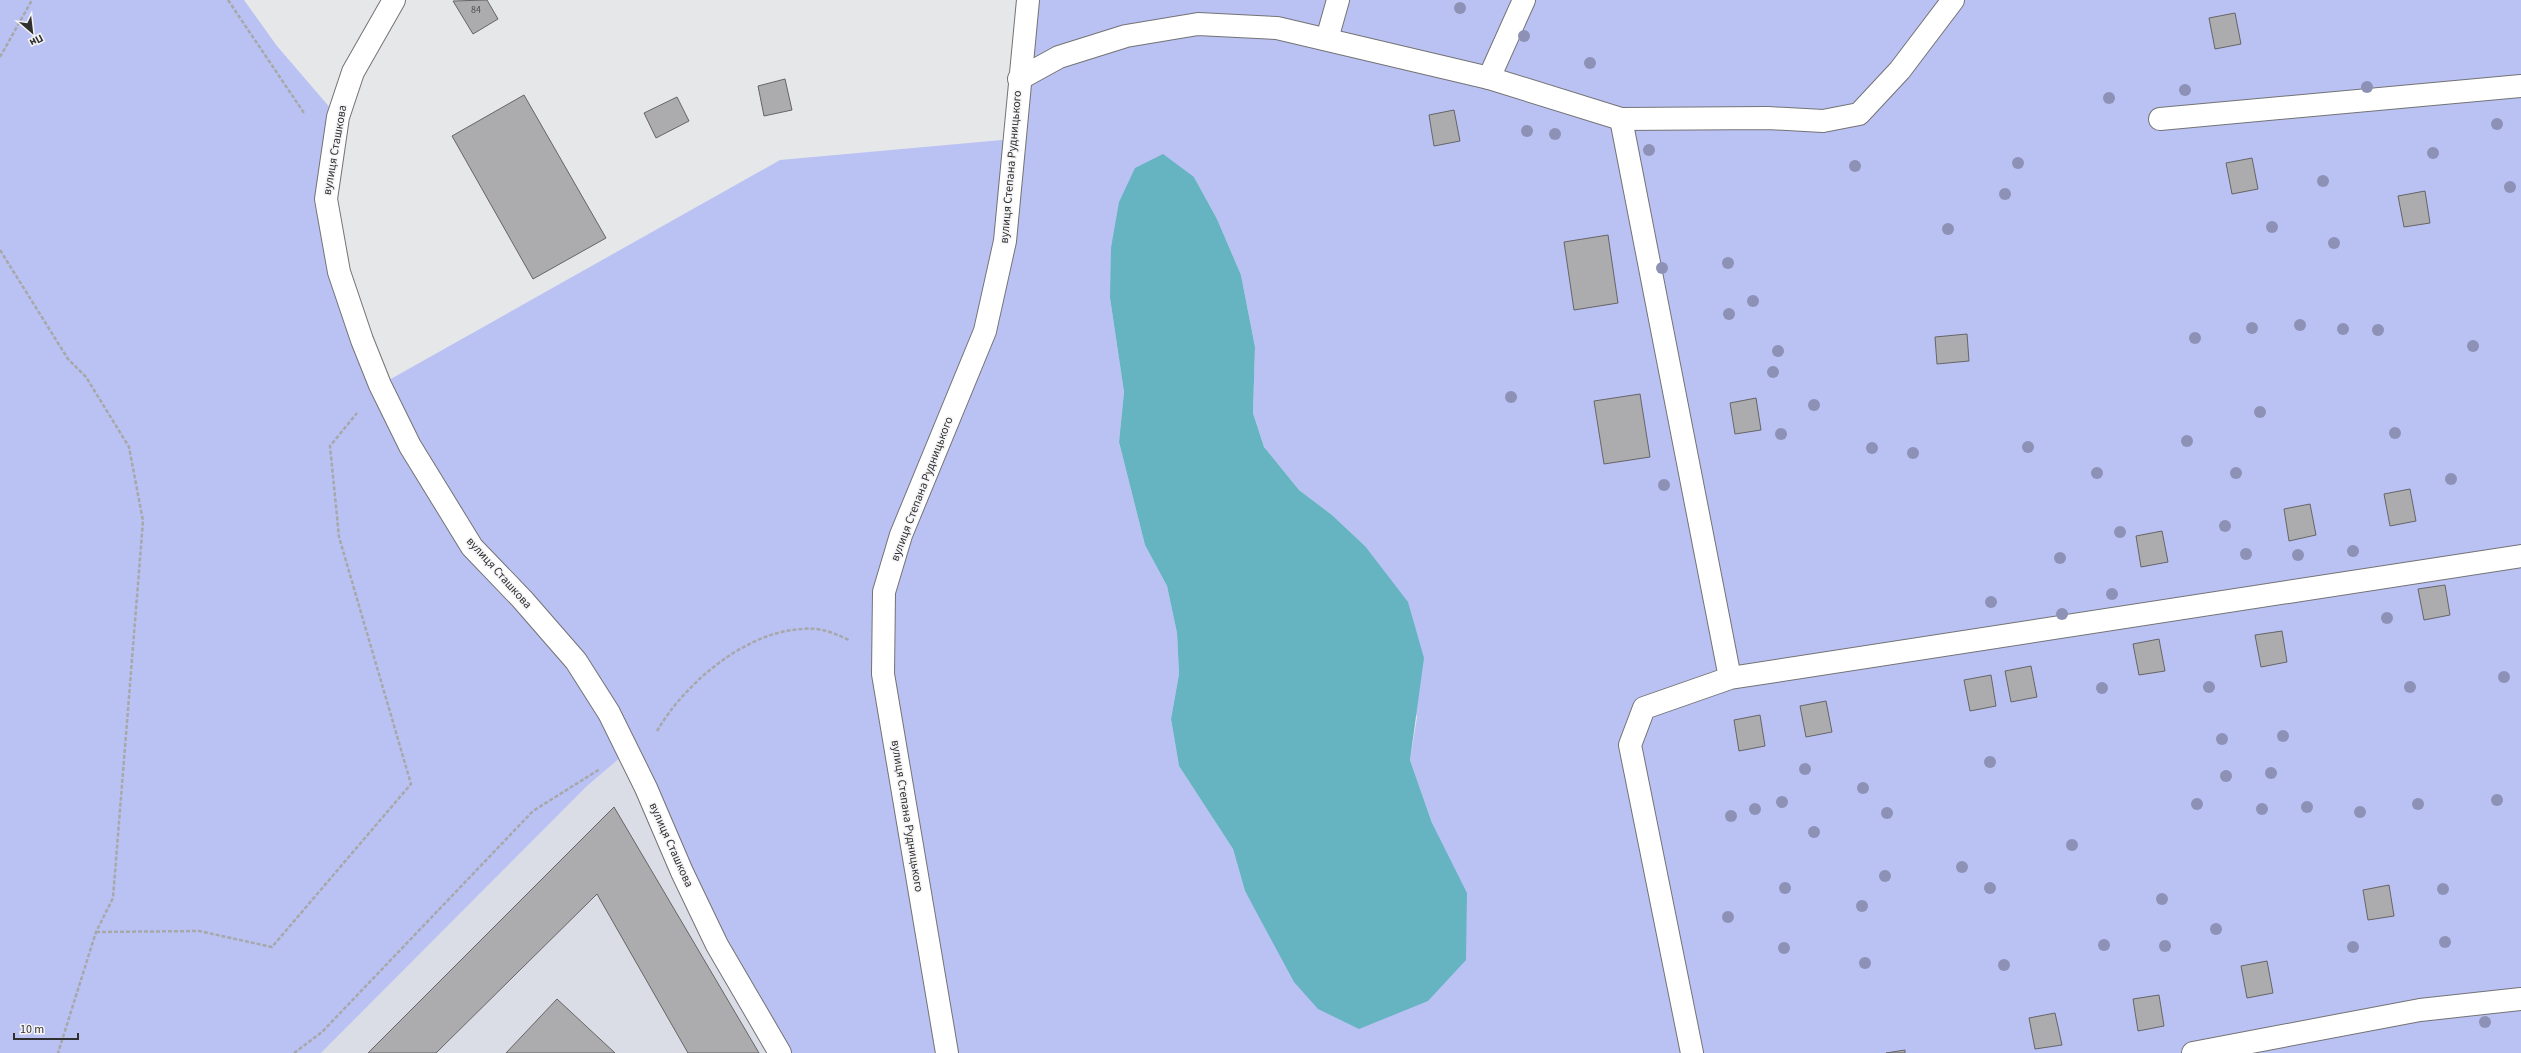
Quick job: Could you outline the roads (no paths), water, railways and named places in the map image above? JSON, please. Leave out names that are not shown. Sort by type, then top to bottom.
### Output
[{"type":"street","name":"вулиця Сташкова","points":[[394,0],[353,72],[338,117],[326,199],[339,272],[380,385],[410,446],[472,547],[522,599],[576,661],[610,713],[682,872],[714,938],[780,1053]]},
{"type":"street","name":"вулиця Степана Рудницького","points":[[947,1053],[883,674],[884,592],[901,535],[984,331],[1004,248],[1019,79],[1028,0]]},
{"type":"street","points":[[1327,39],[1338,0]]},
{"type":"street","points":[[1489,78],[1524,0]]},
{"type":"street","points":[[1019,79],[1059,57],[1126,36],[1198,24],[1277,28],[1489,78],[1621,119],[1768,118],[1823,121],[1859,114],[1900,70],[1953,0]]},
{"type":"street","points":[[2160,118],[2521,86]]},
{"type":"street","points":[[1621,119],[1730,678]]},
{"type":"street","points":[[1692,1053],[1630,745],[1644,708],[1730,678],[2521,556]]},
{"type":"street","points":[[2193,1053],[2420,1010],[2521,999]]}]
